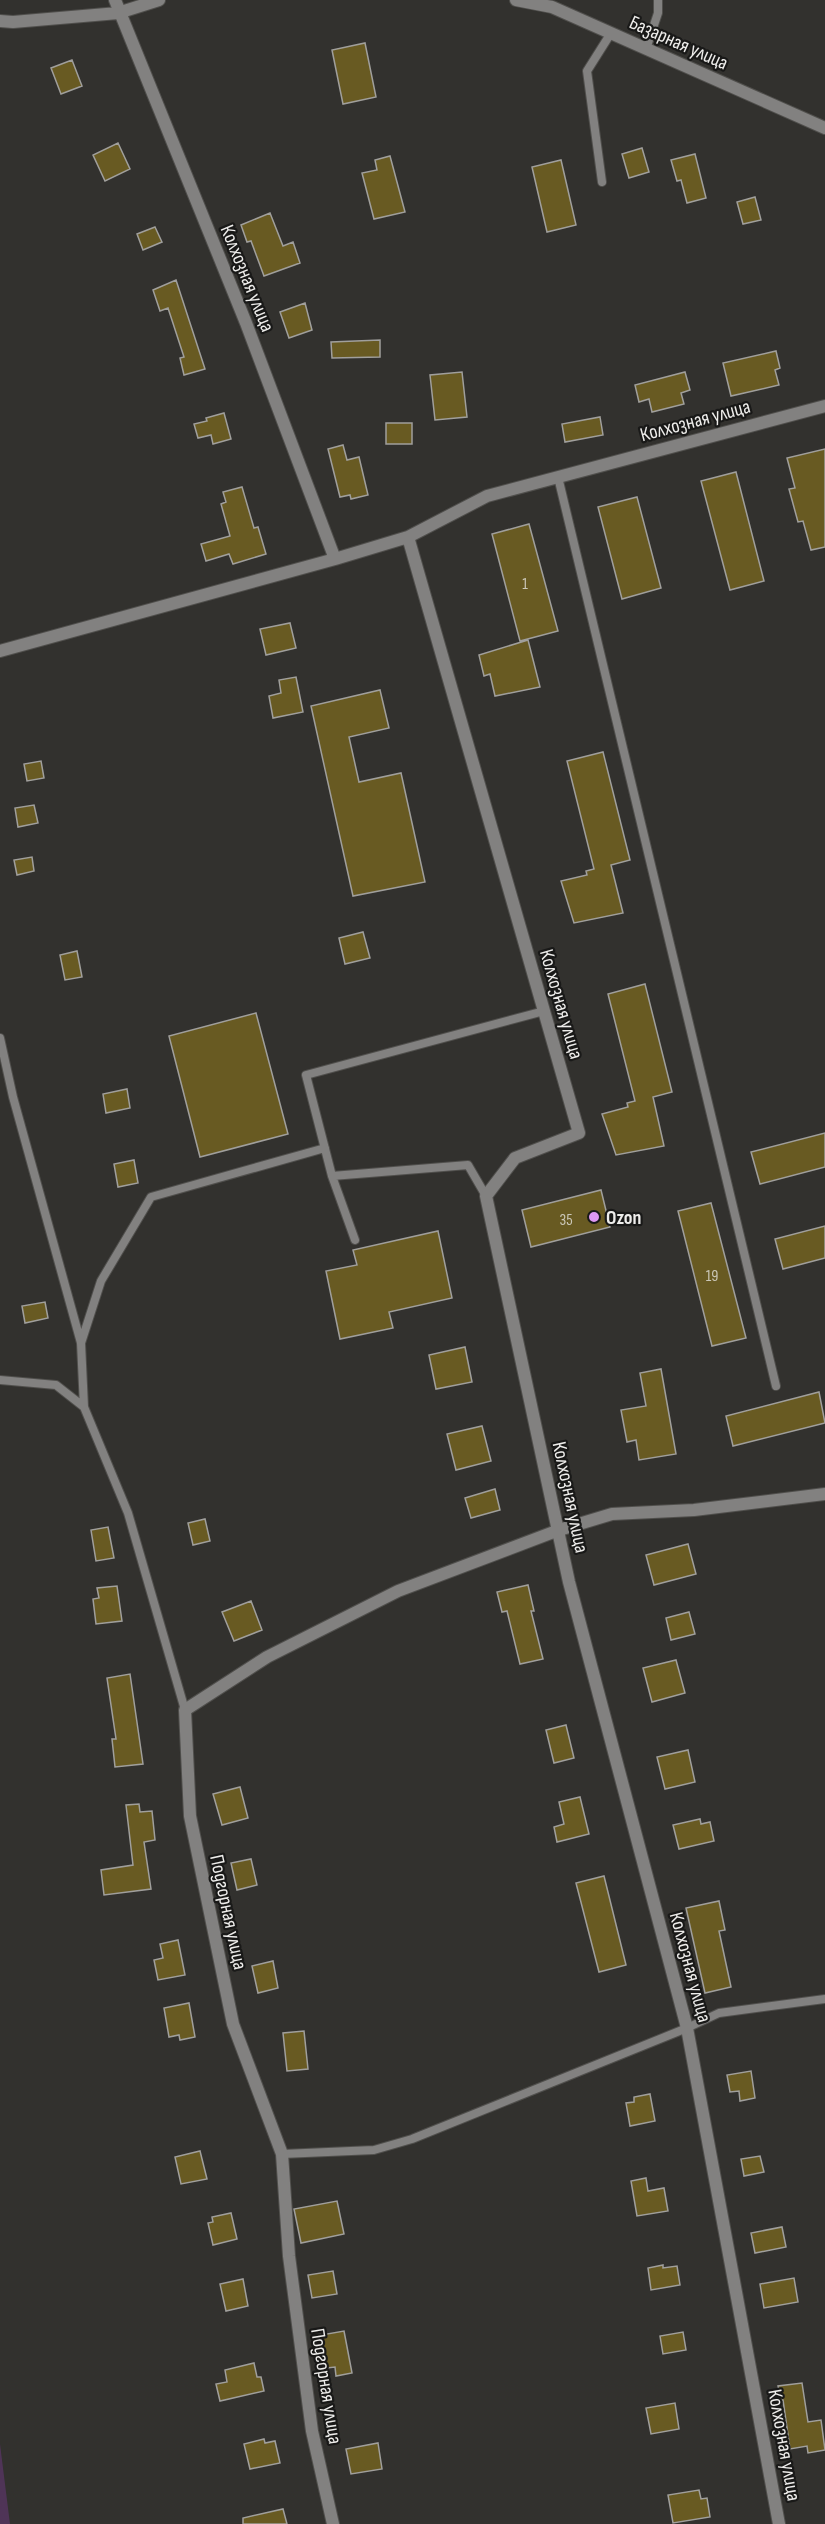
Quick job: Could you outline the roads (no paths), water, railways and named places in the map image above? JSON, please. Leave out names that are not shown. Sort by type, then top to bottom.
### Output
[{"type":"street","name":"Колхозная улица","points":[[115,0],[118,13],[246,323],[335,559]]},
{"type":"street","points":[[0,21],[13,22],[118,13],[159,0]]},
{"type":"street","name":"Базарная улица","points":[[516,0],[552,7],[825,128]]},
{"type":"street","points":[[0,29],[13,22]]},
{"type":"street","name":"Колхозная улица","points":[[0,651],[408,537],[487,496],[825,406]]},
{"type":"street","name":"Колхозная улица","points":[[408,537],[579,1133],[515,1158],[486,1196],[569,1582],[687,2028],[779,2524]]},
{"type":"street","points":[[185,1710],[267,1657],[398,1591],[559,1530],[612,1514],[694,1510],[825,1494]]},
{"type":"street","name":"Подгорная улица","points":[[185,1710],[190,1816],[232,2024],[282,2154],[289,2256],[312,2431],[333,2524]]},
{"type":"lane","points":[[646,49],[658,13],[658,0]]},
{"type":"lane","points":[[602,182],[587,71],[611,33]]},
{"type":"lane","points":[[558,477],[776,1386]]},
{"type":"lane","points":[[355,1239],[332,1176],[306,1075],[544,1011]]},
{"type":"lane","points":[[0,1038],[81,1343],[84,1407],[128,1513],[185,1710]]},
{"type":"lane","points":[[81,1343],[101,1281],[151,1197],[325,1148]]},
{"type":"lane","points":[[332,1176],[468,1165],[486,1196]]},
{"type":"lane","points":[[0,1380],[56,1385],[84,1407]]},
{"type":"lane","points":[[282,2154],[374,2150],[412,2139],[719,2013],[825,1999]]},
{"type":"place","name":"Ozon","points":[[594,1217]]}]
